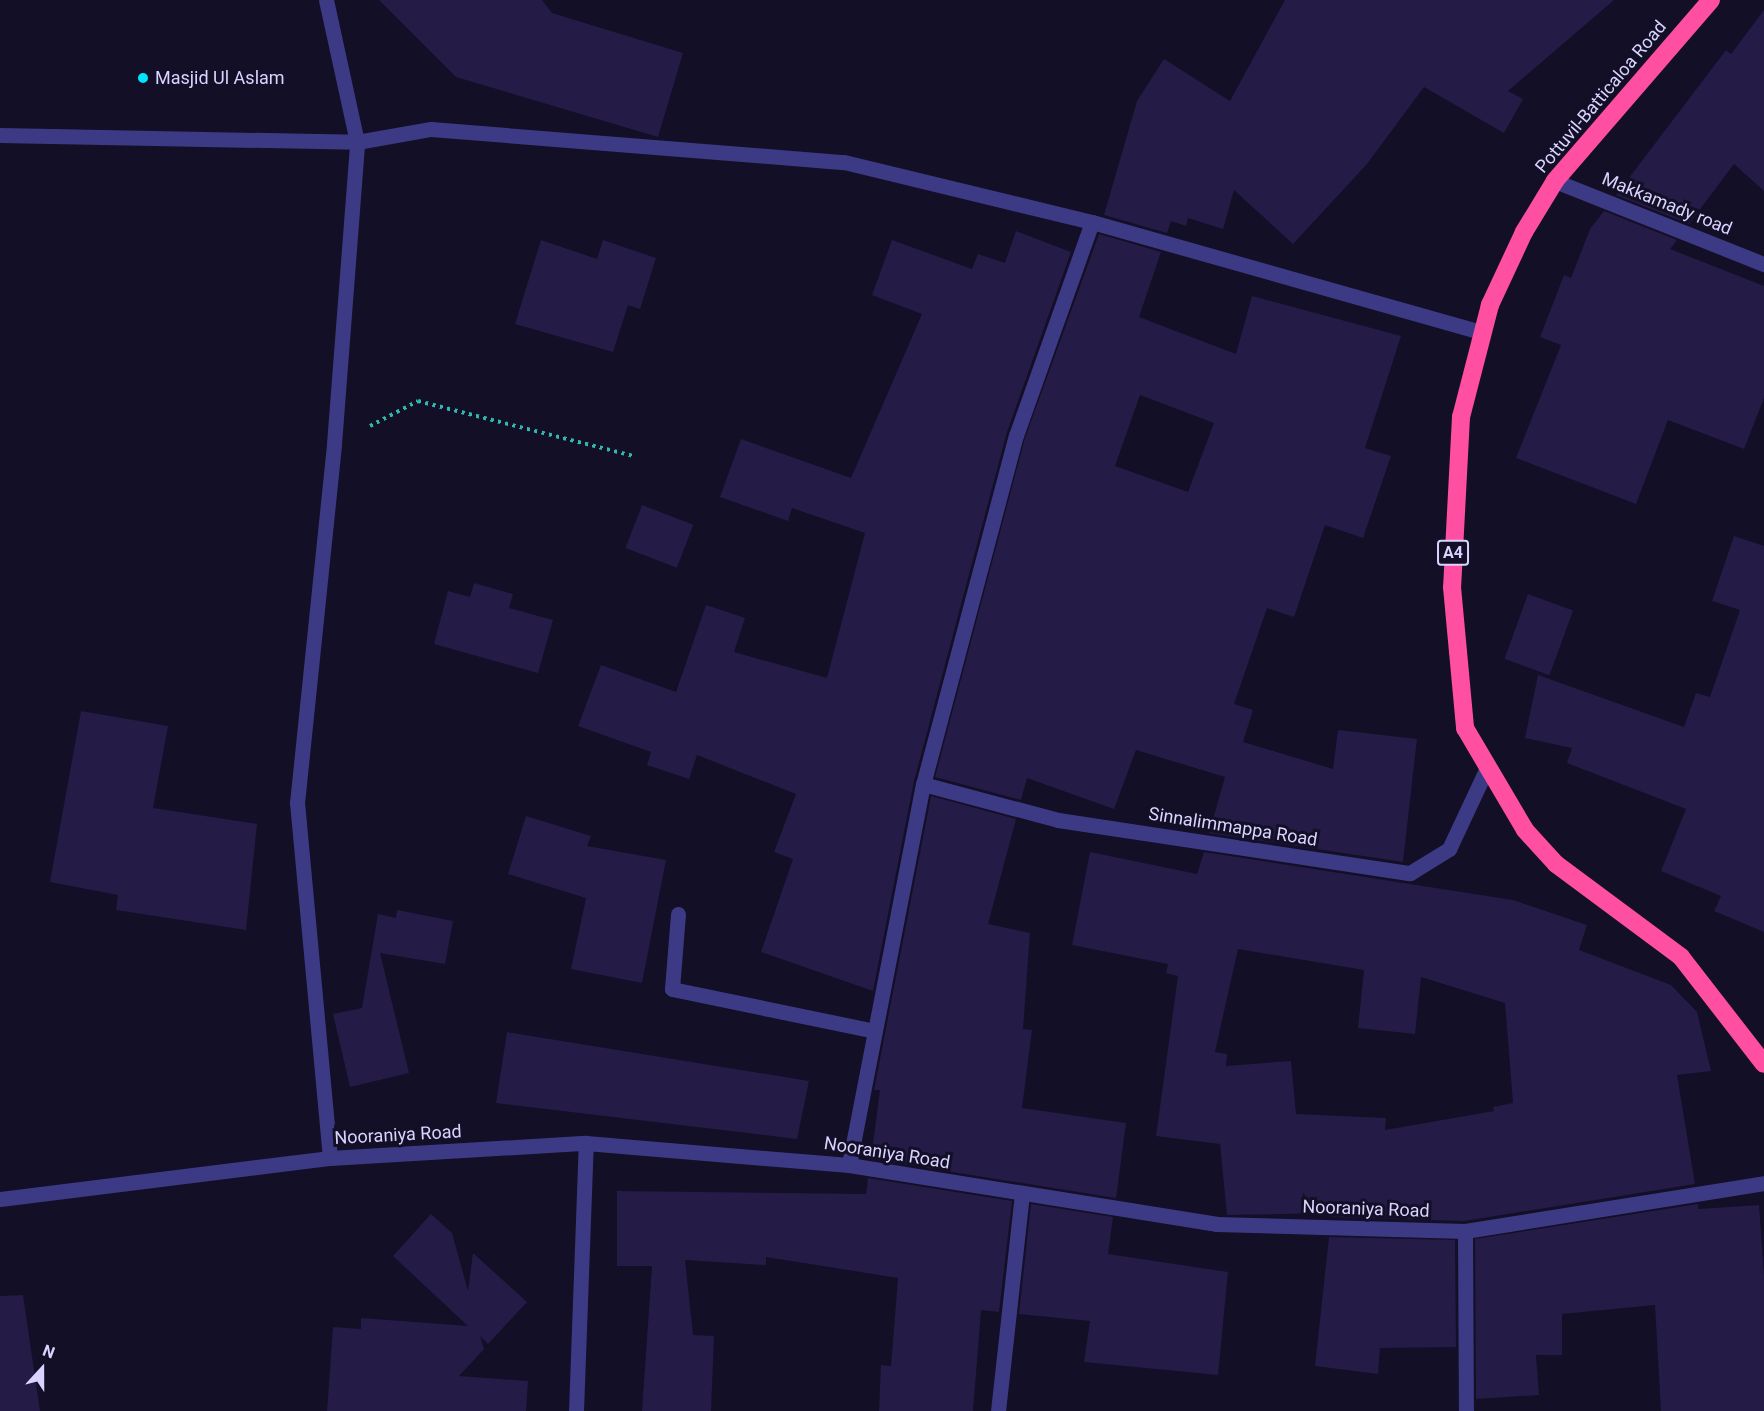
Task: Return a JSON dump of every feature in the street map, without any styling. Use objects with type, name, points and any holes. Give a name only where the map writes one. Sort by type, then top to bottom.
[{"type":"highway","name":"Pottuvil-Batticaloa Road","points":[[1711,0],[1555,181],[1524,232],[1482,332],[1461,417],[1452,587],[1465,728],[1486,770],[1525,830],[1556,864],[1681,957],[1763,1059]]},
{"type":"street","points":[[326,0],[357,142],[334,444],[297,803],[330,1158]]},
{"type":"street","points":[[0,135],[357,142],[430,129],[844,162],[1092,222],[1482,332]]},
{"type":"street","name":"Makkamady road","points":[[1555,181],[1764,264]]},
{"type":"street","points":[[849,1165],[923,784],[1016,435],[1092,222]]},
{"type":"street","name":"Sinnalimmappa Road","points":[[923,784],[1058,820],[1410,873],[1449,849],[1486,770]]},
{"type":"street","points":[[678,914],[672,989],[874,1031]]},
{"type":"street","points":[[576,1411],[586,1143]]},
{"type":"street","name":"Nooraniya Road","points":[[0,1199],[330,1158],[586,1143],[849,1165],[1022,1195],[1217,1224],[1465,1231],[1764,1183]]},
{"type":"street","points":[[998,1411],[1022,1195]]},
{"type":"street","points":[[1465,1231],[1466,1411]]},
{"type":"path","points":[[334,444],[418,401],[633,456]]},
{"type":"building","points":[[379,0],[542,0],[552,13],[683,53],[658,137],[456,77]]},
{"type":"building","points":[[1285,0],[1614,0],[1508,91],[1523,99],[1504,133],[1424,87],[1367,164],[1293,244],[1234,190],[1223,229],[1188,218],[1186,226],[1171,221],[1167,233],[1104,215],[1137,101],[1164,59],[1230,101]]},
{"type":"building","points":[[1764,10],[1764,191],[1734,164],[1689,224],[1616,195],[1726,50],[1731,54]]},
{"type":"building","points":[[1604,211],[1677,240],[1670,249],[1764,286],[1764,398],[1744,449],[1668,420],[1636,504],[1516,458],[1561,345],[1540,337],[1564,275],[1571,278],[1590,229]]},
{"type":"building","points":[[1016,231],[1071,252],[1007,432],[914,781],[873,991],[761,952],[793,859],[774,852],[796,794],[697,755],[689,779],[647,765],[651,752],[578,726],[601,665],[676,692],[706,605],[745,618],[734,652],[827,678],[865,533],[792,508],[788,521],[720,497],[741,439],[851,478],[922,314],[872,295],[892,240],[972,269],[978,254],[1005,263]]},
{"type":"building","points":[[1099,234],[1161,252],[1139,317],[1236,354],[1252,296],[1401,336],[1365,448],[1391,456],[1363,538],[1325,525],[1294,617],[1267,608],[1234,704],[1253,710],[1243,742],[1333,769],[1338,730],[1417,739],[1403,862],[1209,833],[1225,777],[1136,750],[1114,809],[1027,778],[1021,800],[935,777],[1025,438]],"holes":[[[1140,395],[1214,423],[1188,492],[1115,466]]]},
{"type":"building","points":[[541,240],[597,259],[603,240],[656,258],[640,309],[628,305],[613,352],[515,324]]},
{"type":"building","points":[[642,505],[693,525],[677,568],[626,548]]},
{"type":"building","points":[[1734,536],[1764,546],[1764,932],[1714,911],[1721,896],[1661,871],[1686,809],[1567,763],[1572,748],[1525,738],[1538,675],[1684,727],[1696,693],[1710,697],[1740,610],[1712,601]]},
{"type":"building","points":[[474,583],[513,594],[509,608],[553,620],[538,673],[434,644],[448,591],[470,597]]},
{"type":"building","points":[[1528,594],[1573,610],[1550,675],[1504,659]]},
{"type":"building","points":[[81,711],[168,726],[153,808],[257,824],[246,930],[116,910],[118,895],[50,882]]},
{"type":"building","points":[[931,796],[1016,819],[988,924],[1030,933],[1023,1029],[1032,1030],[1022,1108],[1126,1123],[1116,1198],[871,1159],[880,1090],[874,1090]]},
{"type":"building","points":[[526,816],[591,836],[587,846],[666,860],[642,983],[571,969],[586,898],[508,874]]},
{"type":"building","points":[[1090,852],[1197,874],[1204,852],[1513,900],[1587,925],[1579,950],[1671,985],[1697,1012],[1711,1071],[1677,1075],[1695,1184],[1464,1221],[1331,1217],[1332,1213],[1227,1215],[1220,1144],[1156,1136],[1178,976],[1166,973],[1168,964],[1072,945]],"holes":[[[1238,949],[1364,970],[1358,1028],[1415,1034],[1421,977],[1505,1003],[1513,1103],[1493,1107],[1494,1111],[1385,1130],[1386,1118],[1296,1114],[1291,1061],[1226,1066],[1227,1054],[1215,1052]]]},
{"type":"building","points":[[397,910],[453,921],[445,964],[380,953],[409,1073],[350,1087],[333,1014],[362,1008],[378,914],[396,918]]},
{"type":"building","points":[[507,1032],[809,1081],[797,1139],[496,1103]]},
{"type":"building","points":[[868,1178],[1012,1201],[999,1312],[981,1310],[973,1411],[879,1411],[881,1365],[891,1366],[898,1278],[766,1257],[766,1265],[685,1260],[693,1335],[714,1336],[711,1411],[642,1411],[652,1266],[617,1266],[617,1191],[866,1194]]},
{"type":"building","points":[[1031,1204],[1113,1217],[1108,1254],[1228,1272],[1218,1375],[1084,1362],[1090,1321],[1019,1314]]},
{"type":"building","points":[[1698,1204],[1698,1209],[1759,1205],[1764,1276],[1764,1411],[1661,1411],[1655,1305],[1562,1314],[1562,1355],[1536,1355],[1539,1395],[1476,1399],[1475,1239]]},
{"type":"building","points":[[431,1214],[452,1233],[468,1291],[473,1253],[527,1302],[488,1344],[480,1336],[484,1349],[459,1376],[528,1381],[526,1411],[327,1411],[333,1327],[361,1329],[361,1318],[468,1326],[393,1256]]},
{"type":"building","points":[[1329,1237],[1455,1240],[1456,1347],[1380,1348],[1378,1374],[1315,1366]]},
{"type":"building","points":[[23,1295],[40,1411],[0,1411],[0,1296]]},
{"type":"place","name":"Masjid Ul Aslam","points":[[143,78]]}]
